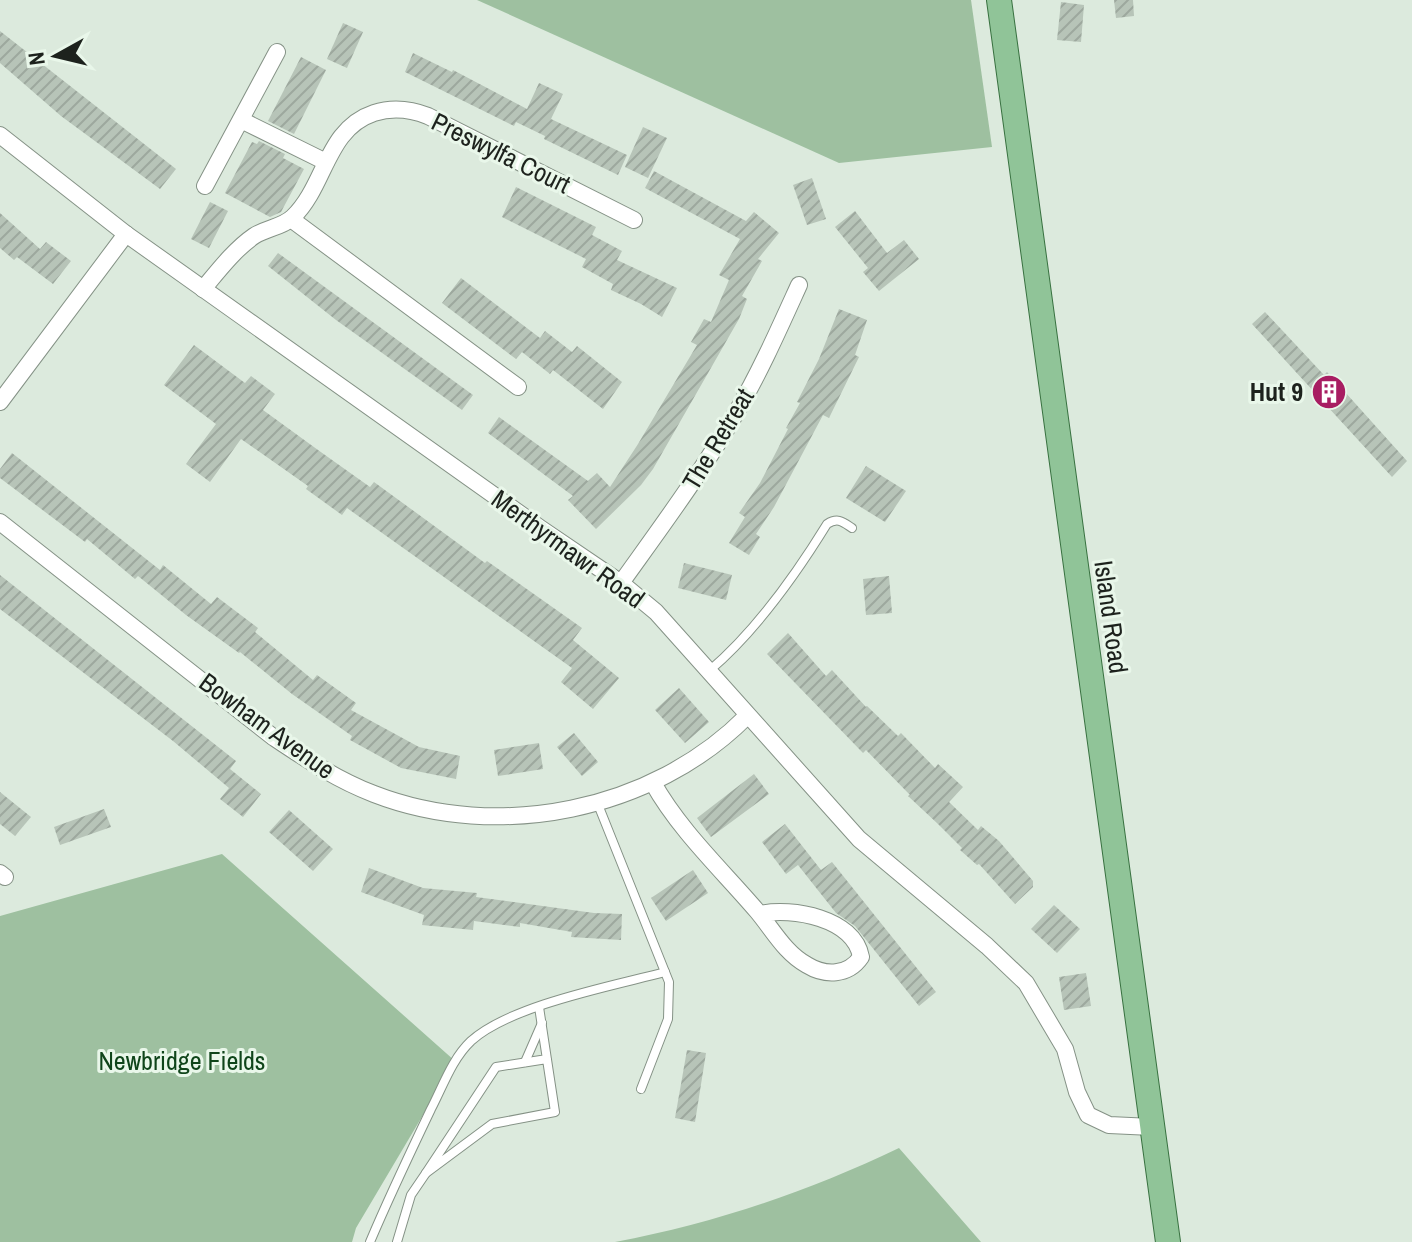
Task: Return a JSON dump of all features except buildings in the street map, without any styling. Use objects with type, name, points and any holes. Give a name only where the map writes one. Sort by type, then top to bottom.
[{"type":"main road","name":"Island Road","points":[[999,0],[1168,1242]]},
{"type":"street","points":[[205,186],[277,52]]},
{"type":"street","name":"Preswylfa Court","points":[[291,219],[305,202],[338,139],[358,121],[381,111],[405,110],[463,132],[634,220]]},
{"type":"street","points":[[241,120],[326,162]]},
{"type":"street","name":"Merthyrmawr Road","points":[[0,135],[126,234],[621,583],[656,612],[859,839],[987,946],[1026,983],[1065,1049],[1077,1092],[1088,1115],[1109,1125],[1152,1127]]},
{"type":"street","points":[[203,289],[225,262],[255,236],[291,219],[518,387]]},
{"type":"street","points":[[0,402],[126,234]]},
{"type":"street","name":"The Retreat","points":[[621,583],[680,501],[736,414],[799,285]]},
{"type":"street","name":"Bowham Avenue","points":[[0,522],[273,737],[347,783],[405,804],[466,815],[527,815],[597,802],[653,783],[691,763],[724,739],[747,716]]},
{"type":"street","points":[[653,783],[690,835],[794,957],[821,972],[833,973],[856,964],[861,957],[855,940],[847,931],[821,918],[773,911],[760,914]]},
{"type":"lane","points":[[709,671],[777,596],[827,524],[840,520],[852,528]]},
{"type":"lane","points":[[597,802],[669,982],[668,1019],[641,1089]]},
{"type":"lane","points":[[371,1241],[397,1178],[455,1061],[471,1041],[505,1019],[665,972]]},
{"type":"lane","points":[[426,1173],[492,1124],[555,1112],[539,1007]]},
{"type":"lane","points":[[525,1062],[542,1023]]},
{"type":"lane","points":[[397,1242],[411,1195],[496,1067],[547,1059]]},
{"type":"green space","points":[[477,0],[971,0],[992,147],[839,163]]},
{"type":"green space","name":"Newbridge Fields","points":[[222,854],[455,1061],[356,1228],[352,1242],[0,1242],[0,916]]},
{"type":"green space","points":[[899,1148],[981,1242],[615,1242],[725,1216],[830,1179]]},
{"type":"place","name":"Hut 9","points":[[1329,392]]}]
